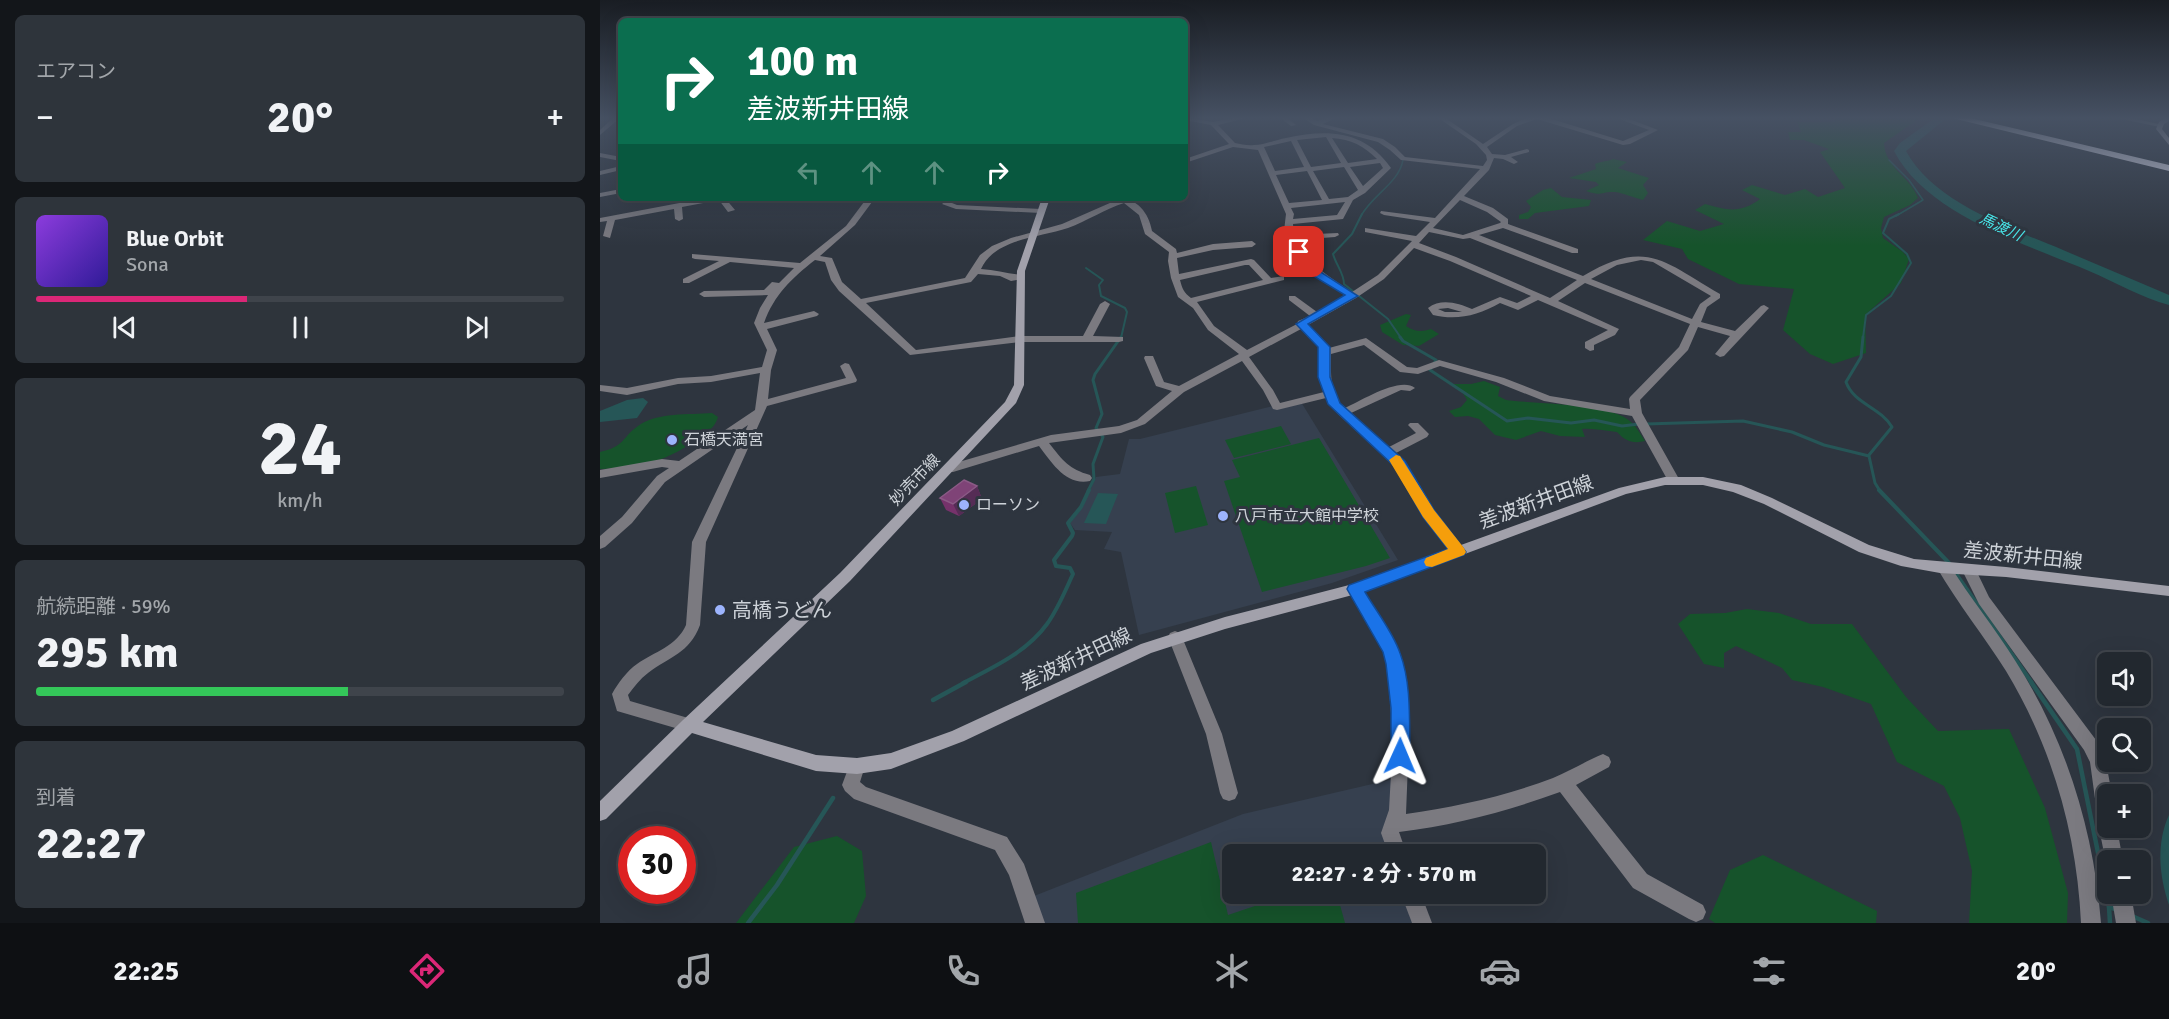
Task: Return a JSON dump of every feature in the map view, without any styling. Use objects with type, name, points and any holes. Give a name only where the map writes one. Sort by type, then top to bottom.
[{"type":"highway","points":[[2135,160],[2169,168]]},
{"type":"main road","name":"妙売市線","points":[[600,813],[845,577],[949,470],[1016,394],[1019,385],[1020,277],[1045,201]]},
{"type":"main road","name":"差波新井田線","points":[[689,725],[816,763],[857,766],[891,761],[931,747],[1124,658],[1176,637],[1355,589],[1623,490],[1660,480],[1714,481],[1735,486],[1756,494],[1875,553],[1909,563],[2169,591]]},
{"type":"street","points":[[1267,160],[1290,214],[1288,231],[1295,247],[1319,275],[1353,296]]},
{"type":"street","points":[[1304,160],[1326,201]]},
{"type":"street","points":[[1342,160],[1362,191]]},
{"type":"street","points":[[1272,172],[1392,160]]},
{"type":"street","points":[[1414,160],[1486,168]]},
{"type":"street","points":[[949,470],[1042,442],[1134,426],[1180,390],[1353,296],[1381,277],[1486,168],[1489,160]]},
{"type":"street","points":[[1290,222],[1340,216],[1350,199],[1387,168],[1382,161]]},
{"type":"street","points":[[600,173],[618,169]]},
{"type":"street","points":[[600,195],[618,191]]},
{"type":"street","points":[[1459,197],[1501,218],[1505,221],[1503,225]]},
{"type":"street","points":[[1287,206],[1350,199]]},
{"type":"street","points":[[664,201],[668,207]]},
{"type":"street","points":[[600,220],[704,201]]},
{"type":"street","points":[[722,201],[731,210]]},
{"type":"street","points":[[704,294],[766,293],[814,257],[856,220],[869,201]]},
{"type":"street","points":[[950,201],[946,204],[956,207],[1041,211]]},
{"type":"street","points":[[859,302],[968,280],[973,277],[981,260],[995,249],[1020,236],[1064,226],[1120,201]]},
{"type":"street","points":[[1127,201],[1146,216],[1148,232],[1173,251],[1175,278],[1181,295],[1196,306],[1210,328],[1244,355],[1268,390],[1276,407],[1331,393]]},
{"type":"street","points":[[678,206],[679,219]]},
{"type":"street","points":[[1384,213],[1435,220]]},
{"type":"street","points":[[607,236],[612,218]]},
{"type":"street","points":[[1426,229],[1463,237],[1503,225],[1575,251]]},
{"type":"street","points":[[1368,230],[1415,241],[1614,329],[1612,333],[1589,344],[1590,348]]},
{"type":"street","points":[[1291,238],[1335,235]]},
{"type":"street","points":[[1471,235],[1695,323],[1737,335]]},
{"type":"street","points":[[1172,257],[1213,248],[1252,244]]},
{"type":"street","points":[[695,256],[799,266]]},
{"type":"street","points":[[814,257],[829,260],[832,277],[846,293],[859,302],[914,353],[1020,339],[1119,339]]},
{"type":"street","points":[[1552,301],[1610,264],[1647,257],[1717,296],[1703,306],[1684,348],[1634,399],[1636,413],[1673,479]]},
{"type":"street","points":[[686,282],[727,260]]},
{"type":"street","points":[[1175,278],[1251,262],[1269,281]]},
{"type":"street","points":[[689,725],[623,706],[620,694],[629,680],[642,668],[678,648],[690,637],[693,626],[699,542],[763,406],[766,369],[772,350],[759,323],[766,305],[799,266]]},
{"type":"street","points":[[975,272],[1002,273],[1011,278],[1020,277]]},
{"type":"street","points":[[1189,301],[1281,278]]},
{"type":"street","points":[[1472,313],[1500,300],[1518,307],[1538,296]]},
{"type":"street","points":[[1292,298],[1315,315]]},
{"type":"street","points":[[1086,339],[1105,304]]},
{"type":"street","points":[[1720,354],[1764,308]]},
{"type":"street","points":[[761,328],[814,314]]},
{"type":"street","points":[[1301,324],[1324,347],[1326,352],[1324,377],[1334,404],[1400,464],[1428,514],[1458,552]]},
{"type":"street","points":[[1326,352],[1366,341],[1404,370],[1418,371],[1439,363],[1500,380],[1548,399],[1636,413]]},
{"type":"street","points":[[1149,358],[1160,384],[1180,390]]},
{"type":"street","points":[[600,544],[627,520],[661,479],[680,465],[738,428],[763,406],[852,380],[845,366]]},
{"type":"street","points":[[600,388],[618,392],[633,391],[675,381],[710,379],[749,370],[766,369]]},
{"type":"street","points":[[1343,413],[1400,387],[1410,388]]},
{"type":"street","points":[[1389,452],[1423,434],[1414,425]]},
{"type":"street","points":[[1042,442],[1063,468],[1076,478],[1086,478]]},
{"type":"street","points":[[600,474],[662,463],[680,465]]},
{"type":"street","points":[[1944,568],[2012,667],[2040,719],[2077,825],[2091,923]]},
{"type":"street","points":[[1969,570],[1984,600],[2090,745],[2098,762],[2101,784]]},
{"type":"street","points":[[1355,589],[1391,651],[1395,664],[1401,738],[1398,810],[1390,832],[1394,844]]},
{"type":"street","points":[[1176,637],[1214,734],[1229,793]]},
{"type":"street","points":[[1393,824],[1457,813],[1564,783],[1603,762]]},
{"type":"street","points":[[857,766],[851,785],[860,793],[1001,843],[1017,871],[1035,923]]},
{"type":"street","points":[[1564,783],[1640,881],[1696,912]]},
{"type":"street","points":[[1415,904],[1422,923]]},
{"type":"street","points":[[2123,904],[2126,923]]},
{"type":"shaded area","points":[[643,398],[648,402],[637,418],[600,422],[600,411],[627,400]]},
{"type":"shaded area","name":"八戸市立大館中学校","points":[[1301,402],[1398,560],[1332,583],[1139,635],[1121,552],[1104,549],[1112,532],[1075,530],[1070,523],[1082,508],[1096,477],[1120,474],[1129,439],[1140,439],[1273,406]]},
{"type":"shaded area","points":[[1098,493],[1118,494],[1106,524],[1084,523]]},
{"type":"shaded area","points":[[1394,779],[1393,844],[1222,844],[1222,904],[1409,904],[1416,923],[1044,923],[1034,896],[1243,814]]},
{"type":"shaded area","points":[[2169,815],[2169,905],[2160,860],[2162,837]]},
{"type":"green space","points":[[1609,160],[1627,162],[1618,168],[1649,178],[1643,185],[1648,193],[1643,200],[1615,192],[1591,193],[1586,191],[1599,185],[1596,182],[1569,178],[1596,169],[1595,164]]},
{"type":"green space","points":[[1826,160],[1890,160],[1918,198],[1910,205],[1884,217],[1881,228],[1883,238],[1909,259],[1901,283],[1865,315],[1866,353],[1833,364],[1810,354],[1783,330],[1794,289],[1739,284],[1688,259],[1682,249],[1643,240],[1667,221],[1700,231],[1724,224],[1695,210],[1705,204],[1727,209],[1740,209],[1753,204],[1760,199],[1742,190],[1752,185],[1785,195],[1805,189],[1818,197],[1845,188]]},
{"type":"green space","points":[[1551,188],[1562,197],[1591,200],[1589,206],[1535,213],[1528,219],[1519,219],[1519,215],[1528,212],[1531,207],[1526,201],[1543,190]]},
{"type":"green space","points":[[1406,314],[1411,315],[1406,326],[1419,331],[1431,329],[1439,334],[1419,346],[1403,345],[1382,332],[1380,325]]},
{"type":"green space","points":[[1484,381],[1500,387],[1498,396],[1506,400],[1572,405],[1608,411],[1622,416],[1633,424],[1645,441],[1633,442],[1626,440],[1617,432],[1591,429],[1582,429],[1585,437],[1560,436],[1541,431],[1516,440],[1495,435],[1479,419],[1468,416],[1455,417],[1449,411],[1461,407],[1467,400],[1461,390],[1453,384]]},
{"type":"green space","points":[[712,413],[718,417],[715,424],[677,452],[641,465],[600,469],[600,452],[615,447],[638,426],[654,418]]},
{"type":"green space","points":[[1281,426],[1291,444],[1234,458],[1225,440]]},
{"type":"green space","points":[[1319,438],[1390,558],[1262,592],[1224,481],[1240,477],[1232,460]]},
{"type":"green space","points":[[1196,486],[1208,525],[1175,533],[1165,493]]},
{"type":"green space","points":[[1747,609],[1779,613],[1811,624],[1852,624],[1906,697],[1938,731],[2009,729],[2045,808],[2068,893],[2067,923],[1969,923],[1972,871],[1960,818],[1944,786],[1897,762],[1871,704],[1823,687],[1792,680],[1782,668],[1736,646],[1724,653],[1724,668],[1704,664],[1678,624],[1690,614],[1725,613]]},
{"type":"green space","points":[[837,836],[862,851],[866,896],[854,923],[736,923],[794,847]]},
{"type":"green space","points":[[1211,842],[1222,889],[1222,904],[1225,904],[1228,915],[1261,904],[1340,904],[1345,923],[1078,923],[1076,893]]},
{"type":"green space","points":[[1763,855],[1877,911],[1876,923],[1715,923],[1709,919],[1730,870]]},
{"type":"building","points":[[964,480],[977,486],[953,504],[940,498]]},
{"type":"waterway","points":[[1361,216],[1396,176],[1403,160]]},
{"type":"waterway","points":[[1889,160],[1909,180],[1923,200],[1896,216]]},
{"type":"waterway","name":"馬渡川","points":[[1905,160],[1925,183],[1938,193],[1988,223],[2169,300]]},
{"type":"waterway","points":[[1863,338],[1866,315],[1891,296],[1911,263],[1907,254],[1883,233],[1889,219],[1899,214]]},
{"type":"waterway","points":[[1361,216],[1352,234],[1333,254],[1343,276],[1344,284],[1388,319],[1401,338]]},
{"type":"waterway","points":[[1086,268],[1103,280],[1099,285],[1101,296],[1125,308],[1127,312],[1121,338]]},
{"type":"waterway","points":[[1088,491],[1094,479],[1093,464],[1103,437],[1096,428],[1102,414],[1093,380],[1121,337]]},
{"type":"waterway","points":[[1400,337],[1436,360],[1430,370],[1507,421],[1528,418],[1571,423],[1594,420],[1622,426],[1639,424]]},
{"type":"waterway","points":[[1863,337],[1861,357],[1846,382],[1855,396],[1887,420],[1892,427],[1869,455]]},
{"type":"waterway","points":[[1646,424],[1743,421],[1792,432],[1824,445],[1869,456],[1875,483],[1880,491]]},
{"type":"waterway","points":[[963,683],[997,665],[1030,643],[1051,618],[1073,574],[1070,568],[1056,566],[1054,560],[1072,536],[1073,533],[1068,523],[1081,507],[1089,490]]},
{"type":"waterway","points":[[1879,490],[1949,563]]},
{"type":"waterway","points":[[1954,571],[2032,683]]},
{"type":"waterway","points":[[933,700],[966,682]]},
{"type":"waterway","points":[[2031,682],[2077,749],[2109,907]]},
{"type":"waterway","points":[[748,923],[777,885],[833,798]]},
{"type":"waterway","points":[[2109,907],[2117,910]]},
{"type":"waterway","points":[[2109,907],[2110,923]]},
{"type":"waterway","points":[[2132,916],[2148,923]]},
{"type":"slow traffic","points":[[1396,460],[1428,514],[1458,552],[1432,562]]},
{"type":"place","name":"石橋天満宮","points":[[672,440]]},
{"type":"place","name":"ローソン","points":[[964,505]]},
{"type":"place","name":"八戸市立大館中学校","points":[[1223,516]]},
{"type":"place","name":"高橋うどん","points":[[720,610]]},
{"type":"route","points":[[1299,252],[1319,275],[1353,296],[1301,324],[1324,347],[1326,355],[1324,377],[1334,404],[1400,464],[1428,514],[1458,552],[1355,589],[1391,651],[1395,664],[1400,708],[1400,756]]}]
